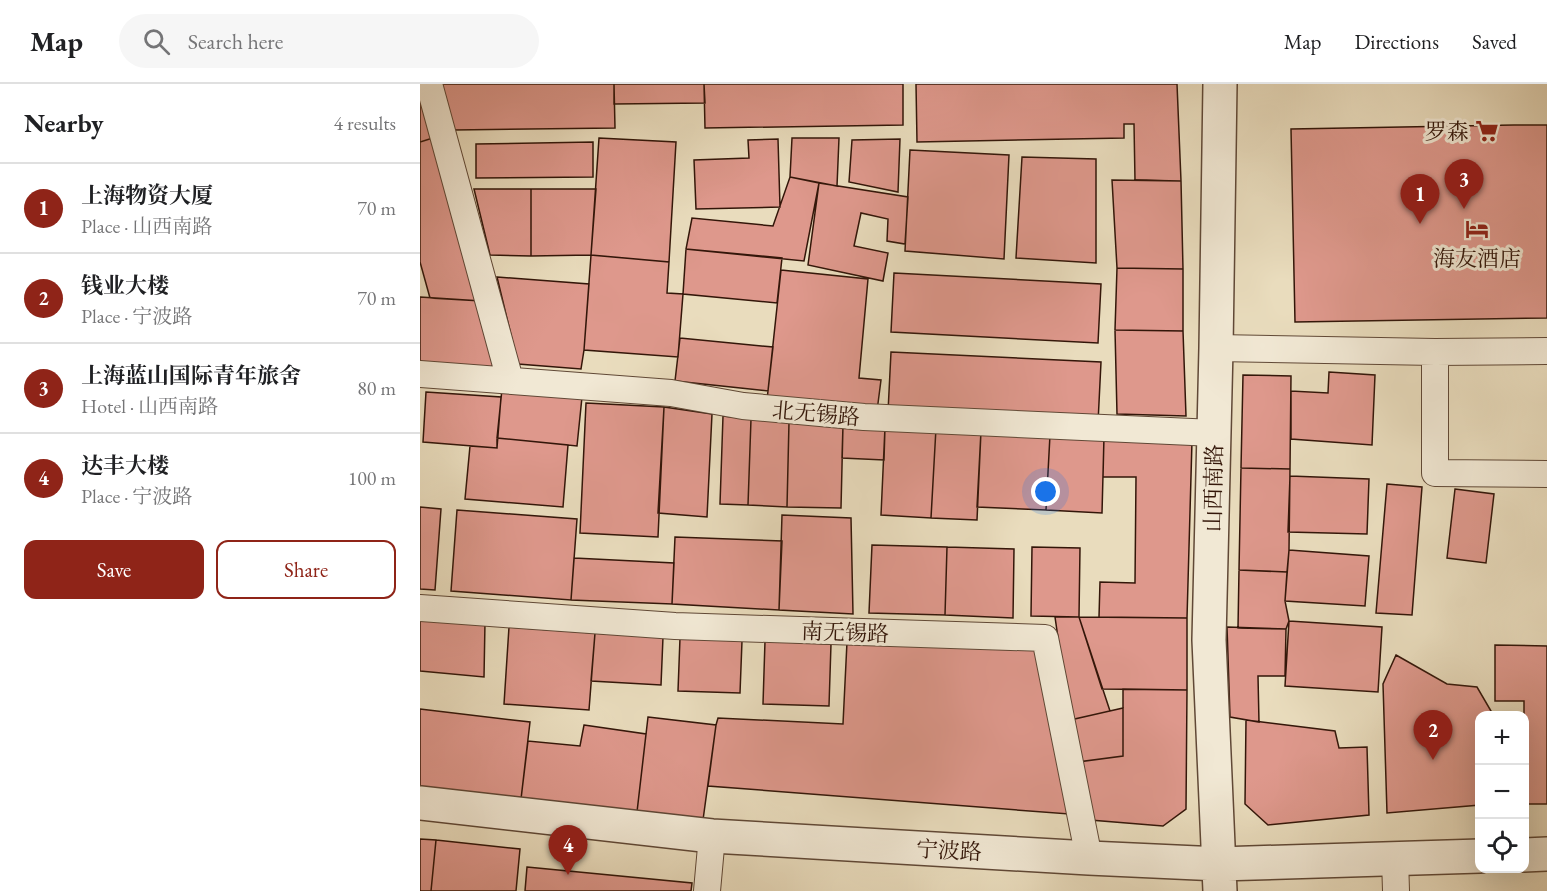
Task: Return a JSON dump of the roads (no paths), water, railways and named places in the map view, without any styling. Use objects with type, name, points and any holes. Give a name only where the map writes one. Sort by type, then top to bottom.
[{"type":"street","name":"山西南路","points":[[1219,878],[1209,640],[1220,84]]},
{"type":"street","name":"宁波路","points":[[420,803],[712,836],[1089,858],[1219,878],[1395,858],[1475,856]]},
{"type":"street","points":[[1529,855],[1547,854]]},
{"type":"lane","points":[[429,84],[510,380]]},
{"type":"lane","points":[[1216,348],[1435,352],[1547,351]]},
{"type":"lane","points":[[1435,352],[1435,473],[1547,474]]},
{"type":"lane","name":"北无锡路","points":[[420,375],[672,393],[743,406],[864,417],[1214,433]]},
{"type":"lane","name":"南无锡路","points":[[420,608],[675,626],[1045,638],[1089,858]]},
{"type":"lane","points":[[707,891],[712,836]]},
{"type":"lane","points":[[1395,858],[1396,891]]},
{"type":"place","name":"罗森","points":[[1487,131]]},
{"type":"place","name":"上海蓝山国际青年旅舍","points":[[1464,209]]},
{"type":"place","name":"上海物资大厦","points":[[1420,224]]},
{"type":"place","name":"海友酒店","points":[[1477,229]]},
{"type":"place","name":"钱业大楼","points":[[1433,760]]},
{"type":"place","name":"达丰大楼","points":[[568,875]]}]
